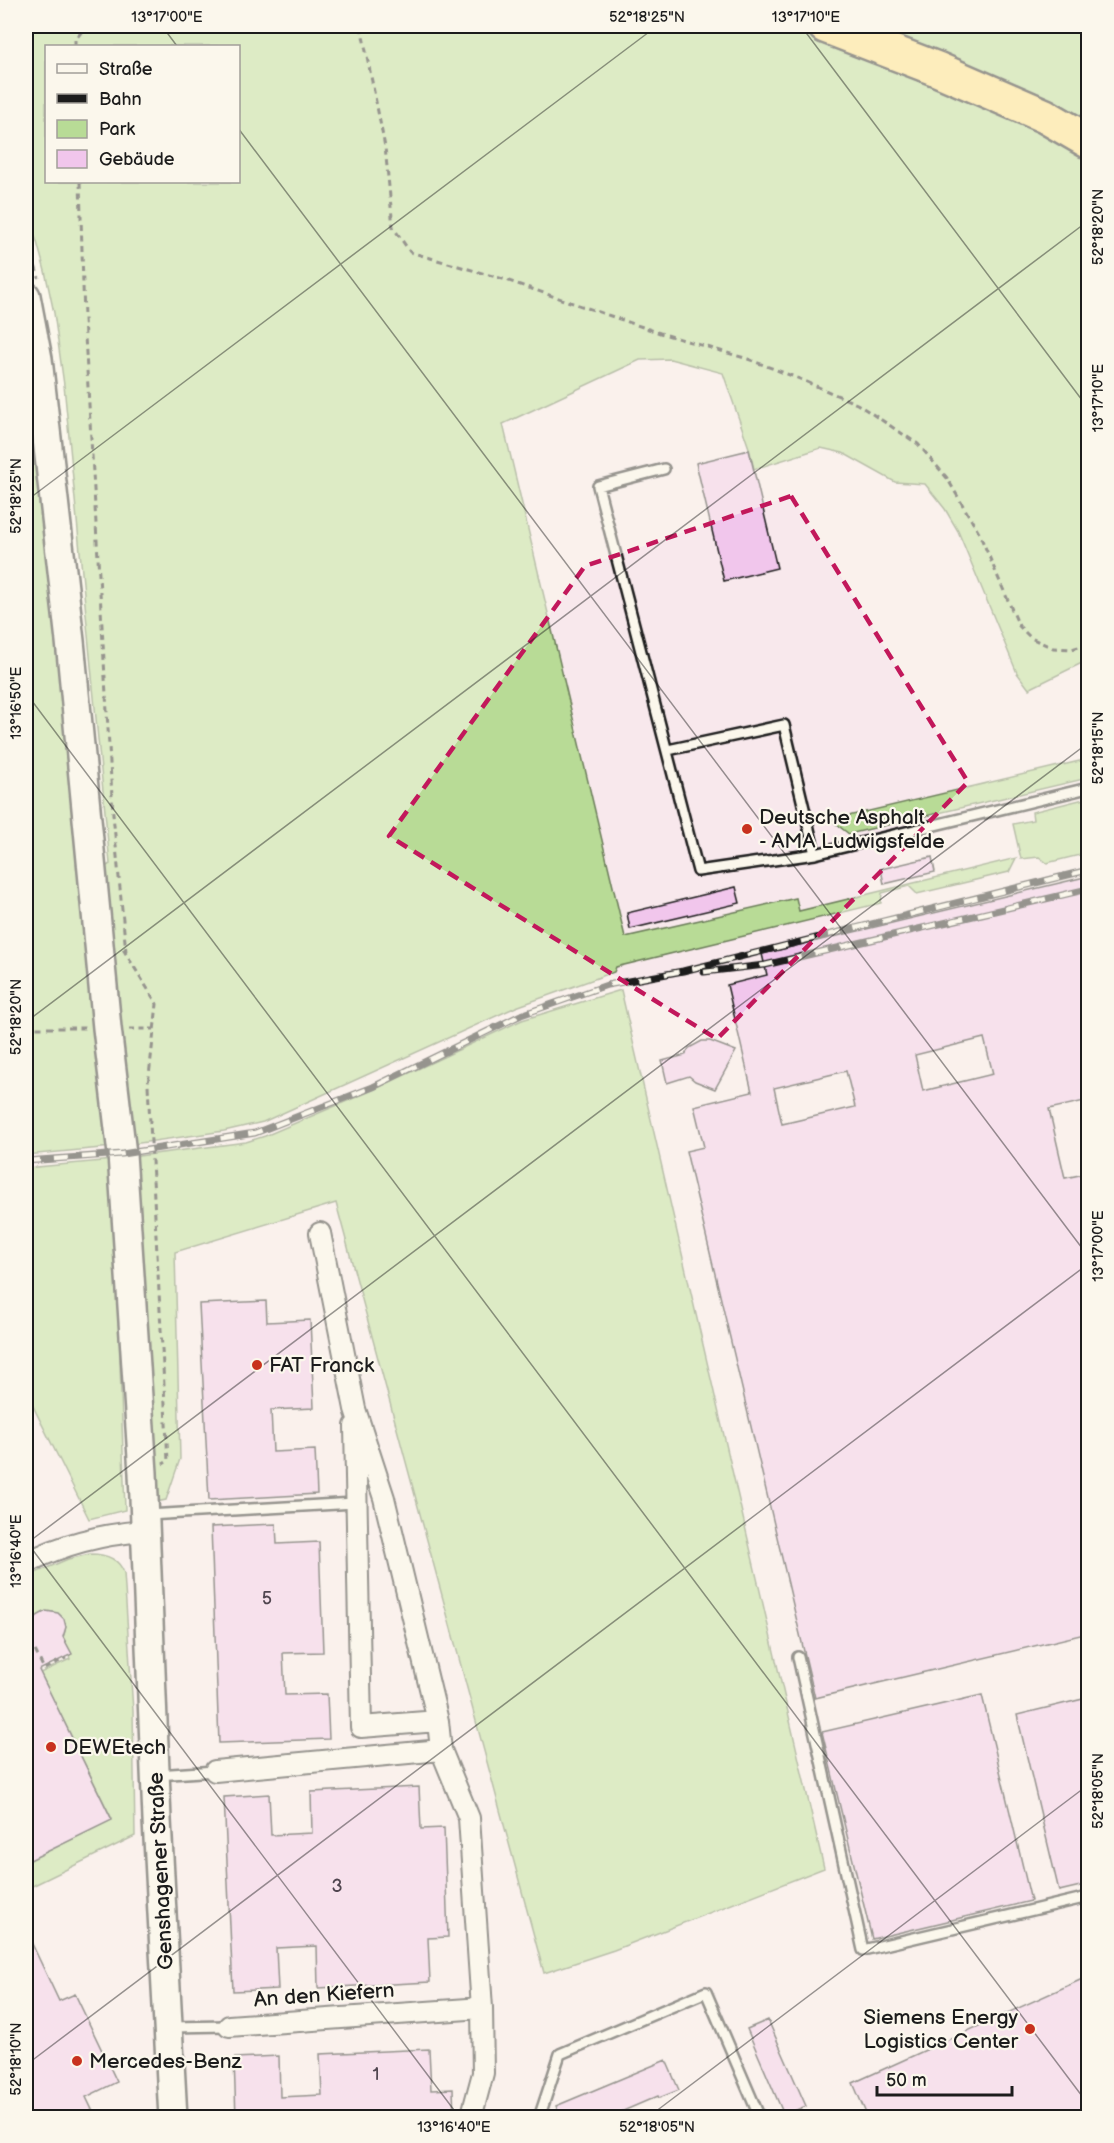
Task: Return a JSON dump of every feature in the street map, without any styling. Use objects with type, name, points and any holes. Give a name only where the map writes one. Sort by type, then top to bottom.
[{"type":"highway","points":[[825,26],[937,69],[1035,111],[1089,141]]},
{"type":"main road","name":"Genshagener Straße","points":[[26,296],[38,359],[70,641],[107,1028],[122,1154],[143,1473],[173,2118]]},
{"type":"street","points":[[320,1233],[355,1409],[384,1498],[438,1721],[441,1750],[469,1818],[482,2008],[483,2073],[471,2118]]},
{"type":"street","points":[[355,1409],[361,1727],[438,1721]]},
{"type":"street","points":[[355,1503],[384,1498]]},
{"type":"street","points":[[26,1563],[51,1550],[129,1532],[145,1523]]},
{"type":"street","points":[[215,1771],[441,1750]]},
{"type":"street","name":"An den Kiefern","points":[[229,2026],[482,2008]]},
{"type":"lane","points":[[664,469],[598,486],[698,871],[815,854],[1089,788]]},
{"type":"lane","points":[[668,750],[784,725],[815,854]]},
{"type":"lane","points":[[145,1523],[195,1511],[355,1503]]},
{"type":"lane","points":[[798,1658],[863,1950],[1089,1897]]},
{"type":"lane","points":[[156,1775],[215,1771]]},
{"type":"lane","points":[[539,2118],[560,2054],[706,1992],[760,2118]]},
{"type":"lane","name":"An den Kiefern","points":[[168,2028],[229,2026]]},
{"type":"path","points":[[75,45],[75,40],[86,26]]},
{"type":"path","points":[[361,26],[385,147],[393,227],[410,252],[503,279],[660,333],[748,359],[857,404],[918,444],[947,478],[979,533],[1019,626],[1031,638],[1053,648],[1072,650],[1089,644]]},
{"type":"path","points":[[80,183],[84,319],[113,814],[127,957],[157,1004],[148,1085],[168,1461],[154,1471],[143,1473]]},
{"type":"path","points":[[26,1632],[44,1669],[66,1658]]},
{"type":"highlighted area","points":[[791,496],[968,782],[717,1039],[389,836],[585,566]]},
{"type":"shaded area","points":[[717,295],[1088,584],[1088,2117],[181,2117],[140,1156],[26,1168],[26,1155],[139,1143],[104,324]]},
{"type":"shaded area","points":[[26,1392],[89,1519],[138,1507],[166,2117],[26,2117]]},
{"type":"green space","points":[[26,26],[787,26],[1008,115],[1074,148],[1088,159],[1088,660],[1029,689],[1017,673],[958,531],[945,509],[925,484],[895,482],[843,453],[821,448],[754,469],[723,373],[670,359],[640,360],[503,424],[625,937],[796,898],[799,911],[1016,858],[1009,872],[917,894],[909,886],[882,893],[881,903],[616,967],[614,972],[516,1007],[263,1122],[224,1131],[133,1144],[102,869],[110,864],[64,385],[54,313],[37,242],[26,212]]},
{"type":"green space","points":[[857,26],[1088,26],[1088,126]]},
{"type":"green space","points":[[26,369],[112,1147],[26,1155]]},
{"type":"green space","points":[[1088,759],[1088,778],[849,834],[831,820]]},
{"type":"green space","points":[[1088,798],[1088,853],[1047,863],[1039,857],[1021,859],[1013,824],[1033,820],[1032,812]]},
{"type":"green space","points":[[621,990],[824,1868],[614,1950],[544,1973],[336,1203],[175,1252],[180,1459],[166,1500],[151,1503],[131,1157],[246,1142],[265,1136],[373,1090],[522,1020]]},
{"type":"green space","points":[[113,1160],[125,1510],[89,1519],[26,1392],[26,1168]]},
{"type":"green space","points":[[90,1554],[115,1560],[124,1573],[133,1711],[135,1836],[26,1889],[26,1862],[112,1819],[40,1673],[70,1659],[71,1654],[63,1637],[65,1622],[57,1613],[44,1612],[33,1622],[45,1665],[26,1625],[26,1577],[68,1559]]},
{"type":"building","points":[[749,450],[777,568],[724,581],[696,463]]},
{"type":"building","points":[[932,857],[935,872],[884,884],[881,869]]},
{"type":"building","points":[[1089,876],[1089,1100],[1049,1109],[1065,1178],[1089,1173],[1089,1633],[815,1698],[686,1151],[704,1147],[694,1106],[752,1092],[727,985],[767,975],[762,954]],"holes":[[[984,1038],[993,1074],[923,1091],[915,1055]],[[846,1071],[855,1107],[782,1124],[774,1088]]]},
{"type":"building","points":[[736,887],[740,903],[630,929],[627,913]]},
{"type":"building","points":[[702,1041],[710,1041],[736,1051],[715,1089],[689,1076],[667,1083],[662,1061],[685,1055],[689,1048]]},
{"type":"building","name":"FAT Franck","points":[[266,1301],[267,1322],[310,1320],[314,1408],[271,1410],[273,1452],[315,1450],[317,1494],[209,1500],[199,1304]]},
{"type":"building","points":[[276,1524],[277,1544],[319,1542],[323,1652],[283,1653],[285,1695],[327,1694],[329,1739],[219,1743],[211,1527]]},
{"type":"building","name":"DEWEtech","points":[[46,1611],[58,1613],[64,1619],[66,1627],[63,1637],[72,1654],[39,1670],[112,1820],[26,1862],[26,1633],[37,1616]]},
{"type":"building","points":[[982,1695],[1031,1901],[872,1939],[822,1732]]},
{"type":"building","points":[[1083,1699],[1089,1723],[1089,1884],[1059,1891],[1017,1715]]},
{"type":"building","points":[[419,1787],[421,1829],[444,1828],[448,1937],[428,1938],[430,1982],[318,1988],[317,1946],[276,1948],[278,1989],[233,1991],[224,1797],[269,1794],[271,1835],[312,1833],[311,1792]]},
{"type":"building","points":[[26,1931],[59,2001],[75,1994],[117,2082],[86,2097],[96,2118],[26,2118]]},
{"type":"building","name":"Siemens Energy Logistics Center","points":[[1089,1976],[1089,2118],[868,2118],[853,2083]]},
{"type":"building","points":[[768,2020],[806,2106],[784,2115],[747,2029]]},
{"type":"building","points":[[429,2049],[431,2090],[453,2089],[454,2118],[236,2118],[234,2058],[279,2056],[280,2097],[322,2095],[320,2054]]},
{"type":"building","points":[[666,2060],[679,2090],[659,2098],[658,2096],[607,2118],[561,2118],[556,2106]]},
{"type":"railway","points":[[26,1161],[122,1154],[255,1133],[373,1087],[521,1015],[607,985],[683,971],[1088,870]]},
{"type":"railway","points":[[704,972],[765,965],[1088,889]]},
{"type":"place","name":"Deutsche Asphalt - AMA Ludwigsfelde","points":[[747,829]]},
{"type":"place","name":"FAT Franck","points":[[257,1365]]},
{"type":"place","name":"DEWEtech","points":[[51,1747]]},
{"type":"place","name":"Siemens Energy Logistics Center","points":[[1030,2029]]},
{"type":"place","name":"Mercedes-Benz","points":[[77,2061]]}]
